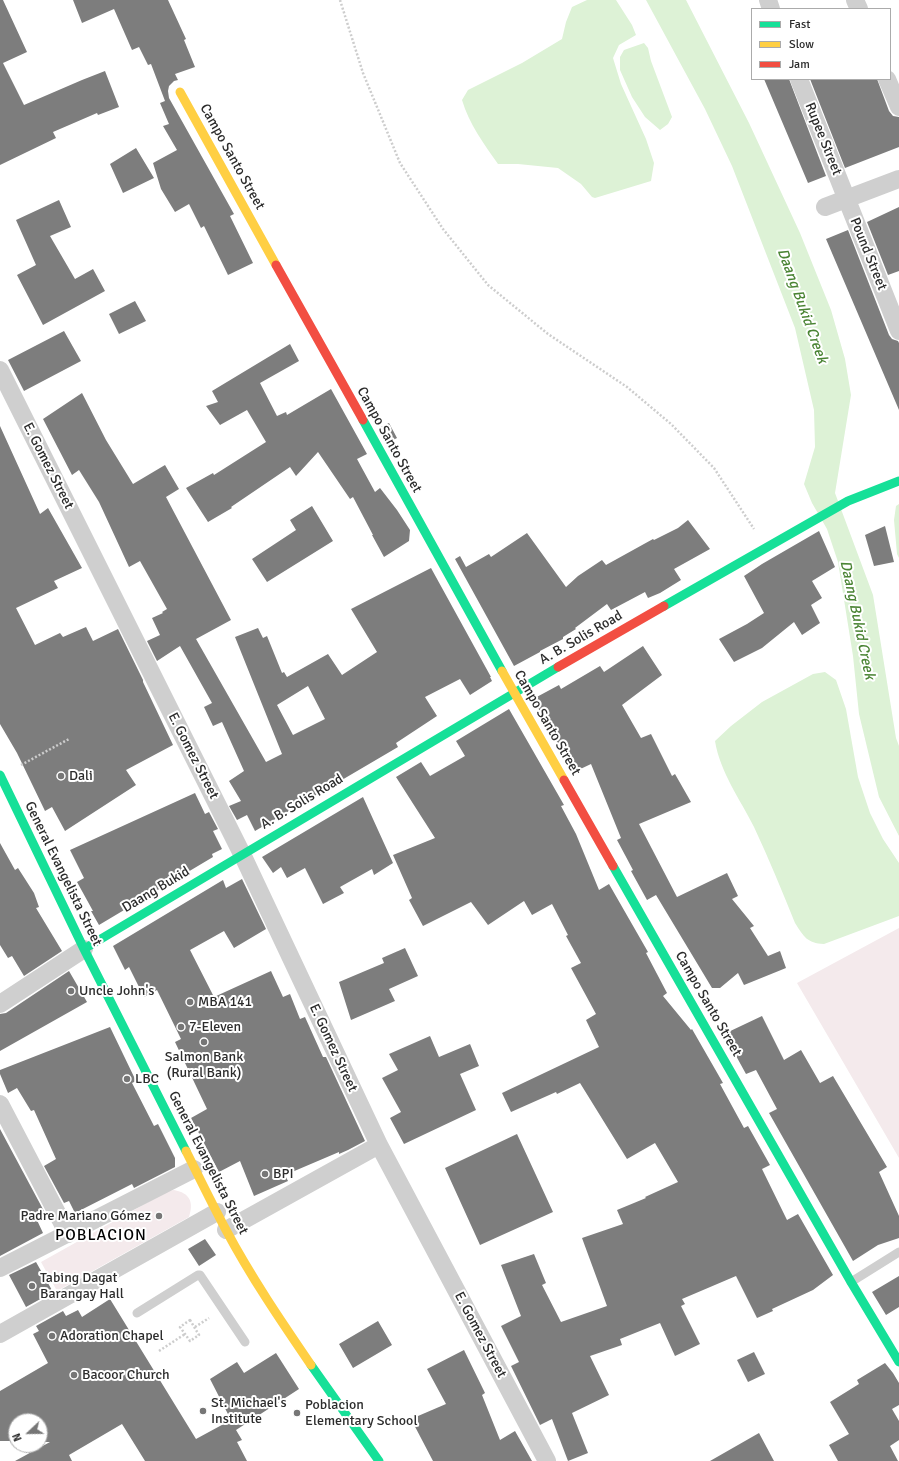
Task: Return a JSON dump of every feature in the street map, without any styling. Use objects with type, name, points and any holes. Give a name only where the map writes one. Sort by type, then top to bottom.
[{"type":"street","name":"Rupee Street","points":[[799,80],[847,199]]},
{"type":"street","points":[[888,80],[899,107]]},
{"type":"street","name":"Campo Santo Street","points":[[180,92],[514,692],[851,1282],[899,1362]]},
{"type":"street","points":[[825,207],[899,178]]},
{"type":"street","name":"Pound Street","points":[[847,199],[899,331]]},
{"type":"street","name":"E. Gomez Street","points":[[0,370],[242,854],[379,1145],[547,1461]]},
{"type":"street","name":"A. B. Solis Road","points":[[242,854],[514,692],[815,519],[848,501],[899,481]]},
{"type":"street","name":"General Evangelista Street","points":[[0,776],[84,949],[216,1212],[244,1262],[280,1319],[379,1461]]},
{"type":"street","name":"Daang Bukid","points":[[84,949],[242,854]]},
{"type":"street","points":[[0,1004],[84,949]]},
{"type":"street","points":[[0,1104],[68,1234]]},
{"type":"street","points":[[226,1230],[379,1145]]},
{"type":"street","points":[[0,1268],[194,1169]]},
{"type":"street","points":[[0,1334],[216,1212]]},
{"type":"lane","points":[[851,1282],[899,1252]]},
{"type":"lane","points":[[137,1313],[198,1275],[245,1342]]},
{"type":"path","points":[[340,0],[363,73],[400,164],[443,229],[488,285],[548,334],[627,387],[671,424],[714,468],[766,548]]},
{"type":"path","points":[[0,776],[69,739]]},
{"type":"path","points":[[190,1320],[199,1334],[190,1341],[185,1334],[180,1327],[190,1320]]},
{"type":"path","points":[[158,1351],[185,1334]]},
{"type":"shaded area","points":[[899,928],[899,1158],[797,983]]},
{"type":"shaded area","points":[[174,1190],[184,1193],[189,1199],[191,1207],[189,1217],[57,1291],[41,1262],[168,1191]]},
{"type":"water","points":[[587,0],[616,0],[632,25],[636,35],[619,45],[613,58],[621,84],[646,139],[654,163],[651,181],[595,198],[592,197],[581,184],[558,168],[518,164],[498,164],[473,126],[462,100],[468,90],[522,63],[562,39],[566,22],[572,7]]},
{"type":"water","name":"Daang Bukid Creek","points":[[646,0],[686,0],[749,123],[800,233],[831,310],[845,359],[851,395],[835,493],[873,595],[896,738],[899,746],[899,836],[879,797],[859,714],[853,656],[838,562],[827,529],[812,503],[804,484],[815,447],[814,410],[795,328],[732,166],[705,109]]},
{"type":"water","points":[[644,43],[648,48],[651,61],[672,117],[668,124],[660,130],[645,117],[632,97],[620,70],[620,57],[624,50]]},
{"type":"water","points":[[899,504],[899,558],[897,554],[894,520],[896,506]]},
{"type":"water","points":[[825,672],[836,680],[846,709],[858,777],[870,813],[883,839],[899,863],[899,916],[824,944],[810,941],[795,923],[754,827],[721,764],[715,741],[731,726],[762,702],[813,674]]},
{"type":"building","points":[[0,0],[3,0],[27,52],[3,63],[24,105],[105,71],[119,107],[98,115],[97,113],[53,132],[56,138],[0,165]]},
{"type":"building","points":[[73,0],[168,0],[186,39],[184,40],[195,67],[175,74],[178,80],[174,81],[169,86],[169,98],[234,214],[230,216],[253,263],[228,275],[204,226],[201,228],[189,204],[175,212],[161,189],[153,163],[177,150],[163,126],[169,124],[160,103],[165,101],[151,64],[148,65],[139,47],[132,50],[114,9],[82,23]]},
{"type":"building","points":[[764,80],[789,80],[826,176],[808,183]]},
{"type":"building","points":[[810,80],[877,80],[889,111],[893,116],[899,117],[899,147],[845,168]]},
{"type":"building","points":[[136,148],[154,178],[123,193],[110,164]]},
{"type":"building","points":[[59,200],[71,227],[50,236],[75,279],[93,269],[105,291],[43,325],[17,275],[36,265],[16,220]]},
{"type":"building","points":[[899,207],[899,271],[888,275],[867,222]]},
{"type":"building","points":[[848,230],[889,335],[892,339],[898,341],[899,343],[899,410],[826,239]]},
{"type":"building","points":[[135,301],[146,321],[119,334],[109,314]]},
{"type":"building","points":[[64,331],[81,361],[24,391],[8,360]]},
{"type":"building","points":[[290,344],[299,361],[260,383],[277,416],[286,412],[287,415],[331,389],[367,454],[357,459],[375,492],[380,488],[410,530],[409,541],[384,557],[353,497],[350,499],[318,452],[296,476],[290,467],[231,507],[232,508],[208,522],[186,488],[213,473],[214,475],[266,442],[247,410],[220,425],[206,406],[218,402],[212,391]]},
{"type":"building","points":[[82,393],[106,440],[133,484],[165,465],[179,489],[166,497],[231,620],[196,639],[266,762],[282,754],[235,637],[258,628],[263,638],[267,636],[282,673],[284,672],[287,677],[328,654],[342,675],[377,652],[351,609],[431,568],[492,681],[470,695],[460,679],[425,697],[437,716],[396,743],[398,747],[255,831],[247,815],[237,820],[229,806],[241,801],[229,781],[244,771],[222,722],[213,726],[204,707],[212,703],[180,646],[157,661],[147,641],[160,635],[152,618],[163,613],[162,612],[167,609],[140,561],[129,567],[99,502],[79,470],[72,475],[43,419]],"holes":[[[308,686],[325,719],[293,735],[277,705]]]},
{"type":"building","points":[[389,423],[397,438],[389,442],[381,427]]},
{"type":"building","points":[[0,426],[40,514],[48,508],[82,568],[54,581],[58,588],[16,608],[35,645],[60,633],[63,637],[86,627],[93,641],[118,629],[173,745],[126,770],[136,785],[65,831],[52,807],[45,811],[17,753],[0,724]]},
{"type":"building","points":[[312,506],[333,541],[267,582],[252,559],[296,530],[290,520]]},
{"type":"building","points":[[688,520],[710,549],[674,569],[681,580],[660,593],[648,598],[645,592],[611,610],[607,604],[575,628],[576,629],[563,637],[563,639],[514,666],[455,559],[460,556],[466,567],[489,554],[491,557],[527,533],[566,587],[578,576],[602,560],[606,565],[653,539],[654,540],[678,528]]},
{"type":"building","points":[[885,526],[894,562],[874,566],[865,535]]},
{"type":"building","points":[[819,531],[835,567],[812,581],[822,598],[811,605],[820,623],[802,635],[794,622],[762,648],[734,662],[719,639],[764,613],[744,576]]},
{"type":"building","points":[[643,646],[662,675],[622,705],[641,738],[651,734],[672,776],[675,774],[691,802],[639,824],[677,897],[727,873],[738,896],[732,899],[754,926],[750,928],[768,956],[780,951],[786,968],[744,985],[738,973],[720,988],[712,988],[656,895],[647,900],[631,871],[633,870],[617,840],[621,838],[591,764],[574,772],[533,699],[559,685],[561,689],[600,666],[604,672]]},
{"type":"building","points":[[509,709],[564,805],[561,806],[576,834],[599,890],[609,884],[648,952],[646,953],[667,993],[663,996],[691,1030],[692,1029],[723,1083],[720,1084],[744,1128],[748,1126],[770,1165],[762,1169],[787,1220],[798,1214],[833,1275],[813,1290],[772,1309],[773,1311],[757,1318],[736,1276],[682,1299],[685,1304],[681,1306],[700,1344],[675,1356],[660,1323],[620,1339],[622,1345],[590,1356],[609,1395],[572,1413],[588,1453],[568,1461],[552,1419],[540,1425],[511,1366],[519,1362],[501,1326],[521,1316],[501,1265],[534,1254],[546,1283],[542,1285],[561,1322],[607,1306],[582,1238],[623,1224],[617,1210],[678,1182],[655,1143],[627,1159],[580,1083],[557,1094],[556,1092],[511,1112],[502,1093],[599,1047],[586,1020],[596,1014],[571,968],[581,963],[566,936],[568,935],[552,904],[532,915],[524,901],[488,925],[471,902],[423,926],[409,900],[412,898],[393,855],[435,838],[396,777],[421,762],[430,776],[465,756],[456,741]]},
{"type":"building","points":[[195,793],[205,814],[209,812],[218,829],[213,831],[222,849],[212,854],[213,857],[99,925],[77,882],[84,878],[70,850]]},
{"type":"building","points":[[363,797],[393,863],[374,875],[372,869],[340,887],[344,893],[323,904],[305,868],[287,878],[281,867],[273,873],[262,857]]},
{"type":"building","points":[[0,843],[15,870],[18,868],[34,893],[39,907],[36,908],[62,951],[24,976],[12,956],[8,958],[0,945]]},
{"type":"building","points":[[242,879],[266,929],[234,948],[224,931],[190,950],[214,997],[271,971],[283,997],[290,994],[300,1019],[305,1017],[323,1057],[326,1057],[365,1141],[339,1154],[339,1152],[285,1175],[288,1181],[254,1196],[240,1161],[219,1172],[191,1118],[207,1109],[175,1042],[181,1039],[157,990],[144,997],[129,967],[125,970],[113,946],[223,880],[226,888]]},
{"type":"building","points":[[405,948],[418,976],[389,989],[395,1001],[351,1020],[339,982],[384,963],[382,958]]},
{"type":"building","points":[[69,971],[87,1002],[0,1051],[0,1014],[6,1013]]},
{"type":"building","points":[[762,1016],[784,1060],[801,1050],[820,1083],[833,1076],[887,1167],[879,1172],[899,1216],[899,1238],[878,1245],[853,1261],[769,1113],[777,1109],[756,1070],[746,1074],[724,1034]]},
{"type":"building","points":[[110,1027],[136,1081],[132,1083],[154,1126],[158,1124],[175,1158],[175,1167],[134,1188],[132,1184],[75,1213],[69,1201],[64,1203],[44,1166],[56,1159],[34,1110],[31,1111],[17,1088],[8,1093],[0,1074],[0,1070]]},
{"type":"building","points":[[430,1036],[439,1057],[470,1044],[479,1066],[460,1074],[476,1110],[404,1144],[390,1118],[401,1112],[382,1078],[398,1070],[389,1054]]},
{"type":"building","points":[[0,1129],[45,1213],[36,1218],[43,1233],[0,1256]]},
{"type":"building","points":[[517,1134],[553,1212],[480,1245],[445,1168]]},
{"type":"building","points":[[205,1239],[216,1255],[199,1266],[188,1249]]},
{"type":"building","name":"Tabing Dagat Barangay Hall","points":[[36,1262],[53,1292],[26,1307],[9,1275]]},
{"type":"building","points":[[899,1276],[899,1307],[886,1315],[872,1292]]},
{"type":"building","points":[[110,1299],[196,1439],[231,1420],[210,1379],[237,1362],[244,1373],[276,1353],[299,1389],[236,1430],[242,1440],[237,1442],[247,1461],[145,1461],[122,1424],[69,1455],[72,1461],[15,1461],[30,1453],[48,1453],[48,1443],[50,1442],[48,1442],[48,1413],[8,1413],[8,1441],[0,1441],[0,1391],[48,1363],[33,1334],[39,1331],[36,1326],[63,1311],[66,1316],[78,1310],[82,1317]]},
{"type":"building","points":[[378,1321],[392,1345],[353,1368],[339,1344]]},
{"type":"building","points":[[464,1350],[485,1393],[482,1395],[500,1440],[515,1431],[532,1461],[433,1461],[411,1419],[446,1404],[427,1369]]},
{"type":"building","points":[[754,1352],[765,1374],[748,1382],[737,1360]]},
{"type":"building","points":[[885,1363],[899,1383],[899,1405],[892,1409],[899,1421],[899,1440],[890,1446],[898,1461],[838,1461],[829,1445],[849,1434],[830,1402],[859,1384],[857,1380]]},
{"type":"building","points":[[759,1433],[774,1461],[710,1461]]},
{"type":"traffic: fast","points":[[363,420],[502,671]]},
{"type":"traffic: fast","points":[[664,606],[848,501],[899,481]]},
{"type":"traffic: fast","points":[[84,949],[558,667]]},
{"type":"traffic: fast","points":[[0,775],[84,949],[186,1151]]},
{"type":"traffic: fast","points":[[613,866],[851,1282],[899,1362]]},
{"type":"traffic: fast","points":[[311,1365],[379,1461]]},
{"type":"traffic: slow","points":[[180,92],[276,265]]},
{"type":"traffic: slow","points":[[502,671],[564,780]]},
{"type":"traffic: slow","points":[[186,1151],[246,1265],[311,1365]]},
{"type":"traffic: jam","points":[[276,265],[363,420]]},
{"type":"traffic: jam","points":[[558,667],[664,606]]},
{"type":"traffic: jam","points":[[564,780],[613,866]]},
{"type":"place","name":"Dali","points":[[61,776]]},
{"type":"place","name":"Uncle John's","points":[[71,991]]},
{"type":"place","name":"MBA 141","points":[[190,1002]]},
{"type":"place","name":"7-Eleven","points":[[181,1027]]},
{"type":"place","name":"Salmon Bank (Rural Bank)","points":[[204,1042]]},
{"type":"place","name":"LBC","points":[[127,1079]]},
{"type":"place","name":"BPI","points":[[265,1174]]},
{"type":"place","name":"Padre Mariano Gómez","points":[[159,1216]]},
{"type":"place","name":"Tabing Dagat Barangay Hall","points":[[32,1286]]},
{"type":"place","name":"Adoration Chapel","points":[[52,1336]]},
{"type":"place","name":"Bacoor Church","points":[[74,1375]]},
{"type":"place","name":"St. Michael's Institute","points":[[203,1411]]},
{"type":"place","name":"Poblacion Elementary School","points":[[297,1413]]},
{"type":"district","name":"POBLACION","points":[[101,1236]]}]
